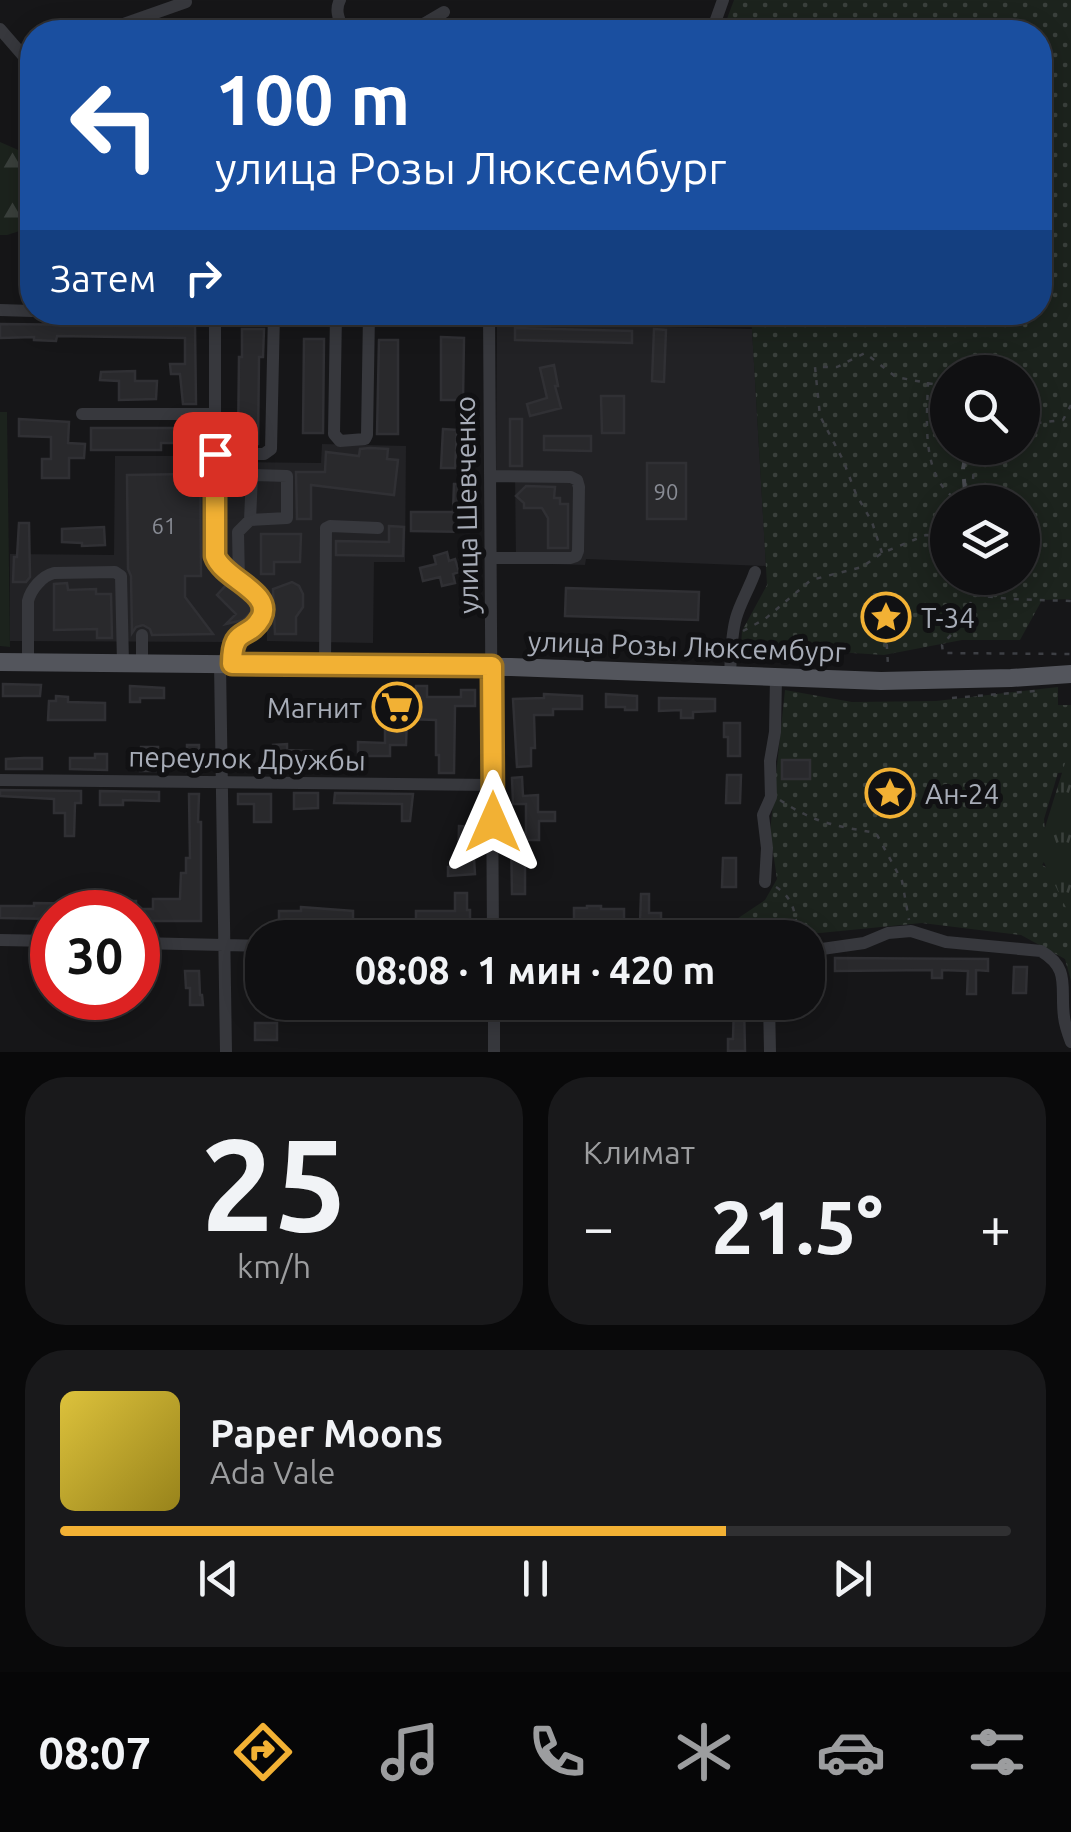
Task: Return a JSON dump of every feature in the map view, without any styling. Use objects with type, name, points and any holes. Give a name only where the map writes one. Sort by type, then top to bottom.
[{"type":"main road","name":"улица Розы Люксембург","points":[[0,662],[492,666],[881,682],[1071,674]]},
{"type":"street","points":[[135,20],[186,2]]},
{"type":"street","points":[[430,20],[444,12]]},
{"type":"street","points":[[2,32],[20,52]]},
{"type":"street","points":[[215,325],[215,556],[222,569],[261,600],[263,611],[260,619],[238,637],[226,664],[222,784],[226,1052]]},
{"type":"street","points":[[215,454],[264,454],[271,449],[274,325]]},
{"type":"street","points":[[336,325],[334,434],[340,441],[361,441],[367,435],[369,325]]},
{"type":"street","name":"улица Шевченко","points":[[490,325],[494,920]]},
{"type":"street","points":[[82,414],[215,414]]},
{"type":"street","points":[[239,581],[238,532],[250,520],[286,518],[287,476],[252,475],[250,520]]},
{"type":"street","points":[[491,476],[571,477],[579,486],[576,556],[492,558]]},
{"type":"street","points":[[325,664],[326,528],[378,528]]},
{"type":"street","points":[[28,662],[28,601],[44,577],[54,573],[115,572],[121,576],[132,663]]},
{"type":"street","points":[[730,675],[737,614],[755,572]]},
{"type":"street","points":[[132,663],[142,635]]},
{"type":"street","points":[[766,882],[763,815],[771,797],[776,677]]},
{"type":"street","name":"переулок Дружбы","points":[[0,780],[493,785]]},
{"type":"street","points":[[825,949],[911,931],[946,942],[1041,950],[1062,968],[1066,989],[1064,1021],[1071,1042]]},
{"type":"street","points":[[0,940],[30,941]]},
{"type":"street","points":[[160,944],[245,946]]},
{"type":"street","points":[[494,1020],[494,1052]]},
{"type":"street","points":[[769,1020],[770,1052]]},
{"type":"path","points":[[882,553],[872,522],[820,416],[815,367],[836,367],[865,353],[896,376],[928,382],[930,461],[941,485]]},
{"type":"path","points":[[1040,423],[1063,420],[1071,406]]},
{"type":"path","points":[[733,636],[765,619],[811,580],[862,567],[882,553],[930,535]]},
{"type":"path","points":[[974,595],[963,621],[942,645],[942,654],[1071,654]]},
{"type":"path","points":[[981,595],[1071,601]]},
{"type":"path","points":[[886,632],[888,666]]},
{"type":"path","points":[[952,698],[1035,692]]},
{"type":"path","points":[[771,797],[822,824],[876,833],[902,881],[911,931]]},
{"type":"path","points":[[766,882],[782,890],[792,902],[796,920]]},
{"type":"shaded area","points":[[497,325],[752,329],[766,566],[586,559],[585,565],[516,563],[515,473],[496,472]]},
{"type":"shaded area","points":[[322,444],[406,446],[405,562],[374,562],[373,643],[267,641],[267,596],[241,573],[221,562],[221,462],[321,463]]},
{"type":"shaded area","points":[[115,456],[208,456],[210,561],[257,608],[255,617],[225,642],[10,641],[10,554],[114,555]]},
{"type":"green space","points":[[734,0],[1071,0],[1071,599],[1042,600],[1020,640],[962,640],[884,655],[741,646],[742,631],[767,585],[752,325],[1052,325],[1052,20],[726,20]]},
{"type":"green space","points":[[0,142],[20,151],[20,231],[0,235]]},
{"type":"green space","points":[[0,412],[7,412],[10,647],[0,646]]},
{"type":"green space","points":[[1058,687],[1058,705],[1071,705],[1071,772],[1058,773],[1044,819],[1047,857],[1042,865],[1071,901],[1071,981],[1065,959],[1021,935],[922,923],[825,933],[825,920],[735,920],[765,900],[777,879],[770,832],[785,690],[852,702],[936,701]]},
{"type":"green space","points":[[1071,744],[1071,918],[1038,850]]},
{"type":"building","points":[[0,324],[195,326],[196,404],[183,404],[180,374],[171,374],[170,364],[185,364],[185,338],[0,338]]},
{"type":"building","points":[[515,328],[632,331],[632,343],[515,340]]},
{"type":"building","points":[[242,329],[264,329],[263,357],[259,357],[258,444],[238,444]]},
{"type":"building","points":[[654,329],[666,330],[664,382],[652,381]]},
{"type":"building","points":[[441,337],[464,338],[463,400],[441,400]]},
{"type":"building","points":[[304,339],[324,339],[323,433],[303,433]]},
{"type":"building","points":[[379,340],[398,340],[398,434],[377,434]]},
{"type":"building","points":[[554,365],[561,408],[530,416],[527,404],[547,398],[540,368]]},
{"type":"building","points":[[135,371],[135,381],[157,381],[156,399],[119,400],[119,381],[100,380],[101,372]]},
{"type":"building","points":[[601,396],[624,396],[624,433],[602,433]]},
{"type":"building","points":[[19,419],[69,422],[68,443],[85,444],[84,458],[69,458],[69,478],[42,478],[42,459],[51,459],[51,437],[19,436]]},
{"type":"building","points":[[510,419],[522,419],[522,466],[510,466]]},
{"type":"building","points":[[91,428],[196,428],[196,443],[161,443],[161,450],[91,450]]},
{"type":"building","points":[[443,429],[457,430],[455,468],[441,468]]},
{"type":"building","points":[[544,436],[591,436],[591,451],[544,450]]},
{"type":"building","points":[[360,449],[388,449],[387,459],[398,460],[394,495],[311,485],[311,519],[297,519],[296,472],[325,472],[326,452],[359,456]]},
{"type":"building","points":[[190,458],[200,458],[201,576],[185,576],[185,597],[213,634],[152,635],[143,625],[132,633],[127,475],[190,474]]},
{"type":"building","points":[[647,463],[686,463],[686,519],[647,519]]},
{"type":"building","points":[[454,484],[466,484],[464,512],[469,512],[469,532],[411,531],[411,512],[453,512]]},
{"type":"building","points":[[526,486],[555,487],[554,498],[560,498],[560,504],[568,504],[568,548],[548,548],[548,518],[542,508],[524,508],[516,496]]},
{"type":"building","points":[[19,523],[29,523],[30,577],[26,582],[13,582]]},
{"type":"building","points":[[389,526],[404,527],[403,556],[336,555],[336,541],[389,542]]},
{"type":"building","points":[[104,527],[105,545],[62,542],[62,529]]},
{"type":"building","points":[[261,534],[301,534],[300,562],[274,562],[274,574],[261,574]]},
{"type":"building","points":[[447,552],[449,561],[455,559],[459,572],[453,574],[455,583],[442,586],[440,577],[423,581],[420,568],[436,564],[434,556]]},
{"type":"building","points":[[292,582],[303,594],[296,634],[275,634],[273,589]]},
{"type":"building","points":[[67,583],[68,590],[96,589],[96,594],[111,594],[112,638],[97,638],[97,629],[54,630],[54,584]]},
{"type":"building","points":[[227,584],[251,604],[252,611],[243,620],[226,624],[236,614],[217,595]]},
{"type":"building","points":[[566,588],[699,592],[698,620],[565,616]]},
{"type":"building","points":[[3,684],[41,685],[40,696],[3,696]]},
{"type":"building","points":[[130,686],[164,688],[164,698],[130,702]]},
{"type":"building","points":[[416,686],[427,686],[427,697],[461,697],[461,690],[475,690],[475,706],[455,706],[454,773],[439,773],[436,720],[407,719],[406,745],[390,745],[390,756],[358,756],[358,742],[385,743],[385,694],[415,694]]},
{"type":"building","points":[[544,694],[582,696],[582,709],[553,709],[553,715],[534,715],[531,766],[517,767],[513,699],[544,698]]},
{"type":"building","points":[[606,694],[637,696],[637,710],[606,707]]},
{"type":"building","points":[[56,696],[68,697],[68,702],[105,703],[105,720],[48,720],[49,701],[56,701]]},
{"type":"building","points":[[659,698],[715,699],[715,711],[693,712],[693,718],[681,718],[681,710],[659,711]]},
{"type":"building","points":[[724,723],[740,723],[740,756],[728,756]]},
{"type":"building","points":[[287,744],[287,750],[312,751],[311,761],[274,762],[273,745]]},
{"type":"building","points":[[187,745],[199,745],[199,772],[187,772]]},
{"type":"building","points":[[141,747],[158,747],[157,771],[140,771]]},
{"type":"building","points":[[95,754],[107,754],[107,770],[70,769],[70,758],[95,758]]},
{"type":"building","points":[[42,758],[42,769],[6,769],[6,759]]},
{"type":"building","points":[[782,760],[810,760],[810,779],[782,779]]},
{"type":"building","points":[[727,775],[741,775],[740,803],[726,803]]},
{"type":"building","points":[[522,777],[523,796],[538,795],[538,812],[555,812],[555,821],[539,821],[539,840],[526,840],[526,804],[513,804],[512,778]]},
{"type":"building","points":[[0,790],[81,791],[81,803],[75,803],[74,836],[65,836],[65,813],[54,813],[54,799],[0,796]]},
{"type":"building","points":[[100,791],[159,792],[159,801],[123,800],[123,805],[100,805]]},
{"type":"building","points":[[294,793],[318,793],[318,808],[294,809]]},
{"type":"building","points":[[335,793],[413,794],[410,821],[402,821],[402,804],[334,803]]},
{"type":"building","points":[[189,794],[199,794],[201,921],[160,921],[160,899],[180,899],[181,873],[186,873],[186,858],[190,858]]},
{"type":"building","points":[[238,794],[271,794],[271,822],[254,822],[254,804],[238,804]]},
{"type":"building","points":[[459,826],[472,827],[475,874],[448,876],[448,867],[458,867]]},
{"type":"building","points":[[511,833],[525,833],[525,894],[512,894]]},
{"type":"building","points":[[723,858],[736,858],[736,887],[722,887]]},
{"type":"building","points":[[455,893],[467,893],[470,920],[416,920],[416,911],[455,911]]},
{"type":"building","points":[[641,894],[649,894],[649,913],[661,913],[661,920],[640,920]]},
{"type":"building","points":[[0,906],[30,906],[30,919],[0,918]]},
{"type":"building","points":[[301,907],[353,911],[353,920],[279,920],[279,911],[301,911]]},
{"type":"building","points":[[574,908],[624,909],[624,919],[574,920]]},
{"type":"building","points":[[835,958],[988,959],[988,971],[976,970],[976,994],[967,994],[968,971],[942,970],[942,978],[932,978],[932,970],[835,971]]},
{"type":"building","points":[[1014,967],[1027,967],[1026,993],[1013,993]]},
{"type":"building","points":[[185,971],[199,971],[203,1005],[190,1005]]},
{"type":"building","points":[[734,1020],[744,1020],[745,1051],[728,1051],[728,1039],[733,1039]]},
{"type":"building","points":[[255,1023],[277,1023],[277,1040],[255,1040]]},
{"type":"railway","points":[[964,465],[964,485]]},
{"type":"place","name":"Т-34","points":[[886,617]]},
{"type":"place","name":"Магнит","points":[[397,707]]},
{"type":"place","name":"Ан-24","points":[[890,793]]},
{"type":"route","points":[[215,454],[215,556],[222,569],[261,600],[263,611],[232,647],[232,664],[492,666],[493,822]]}]
